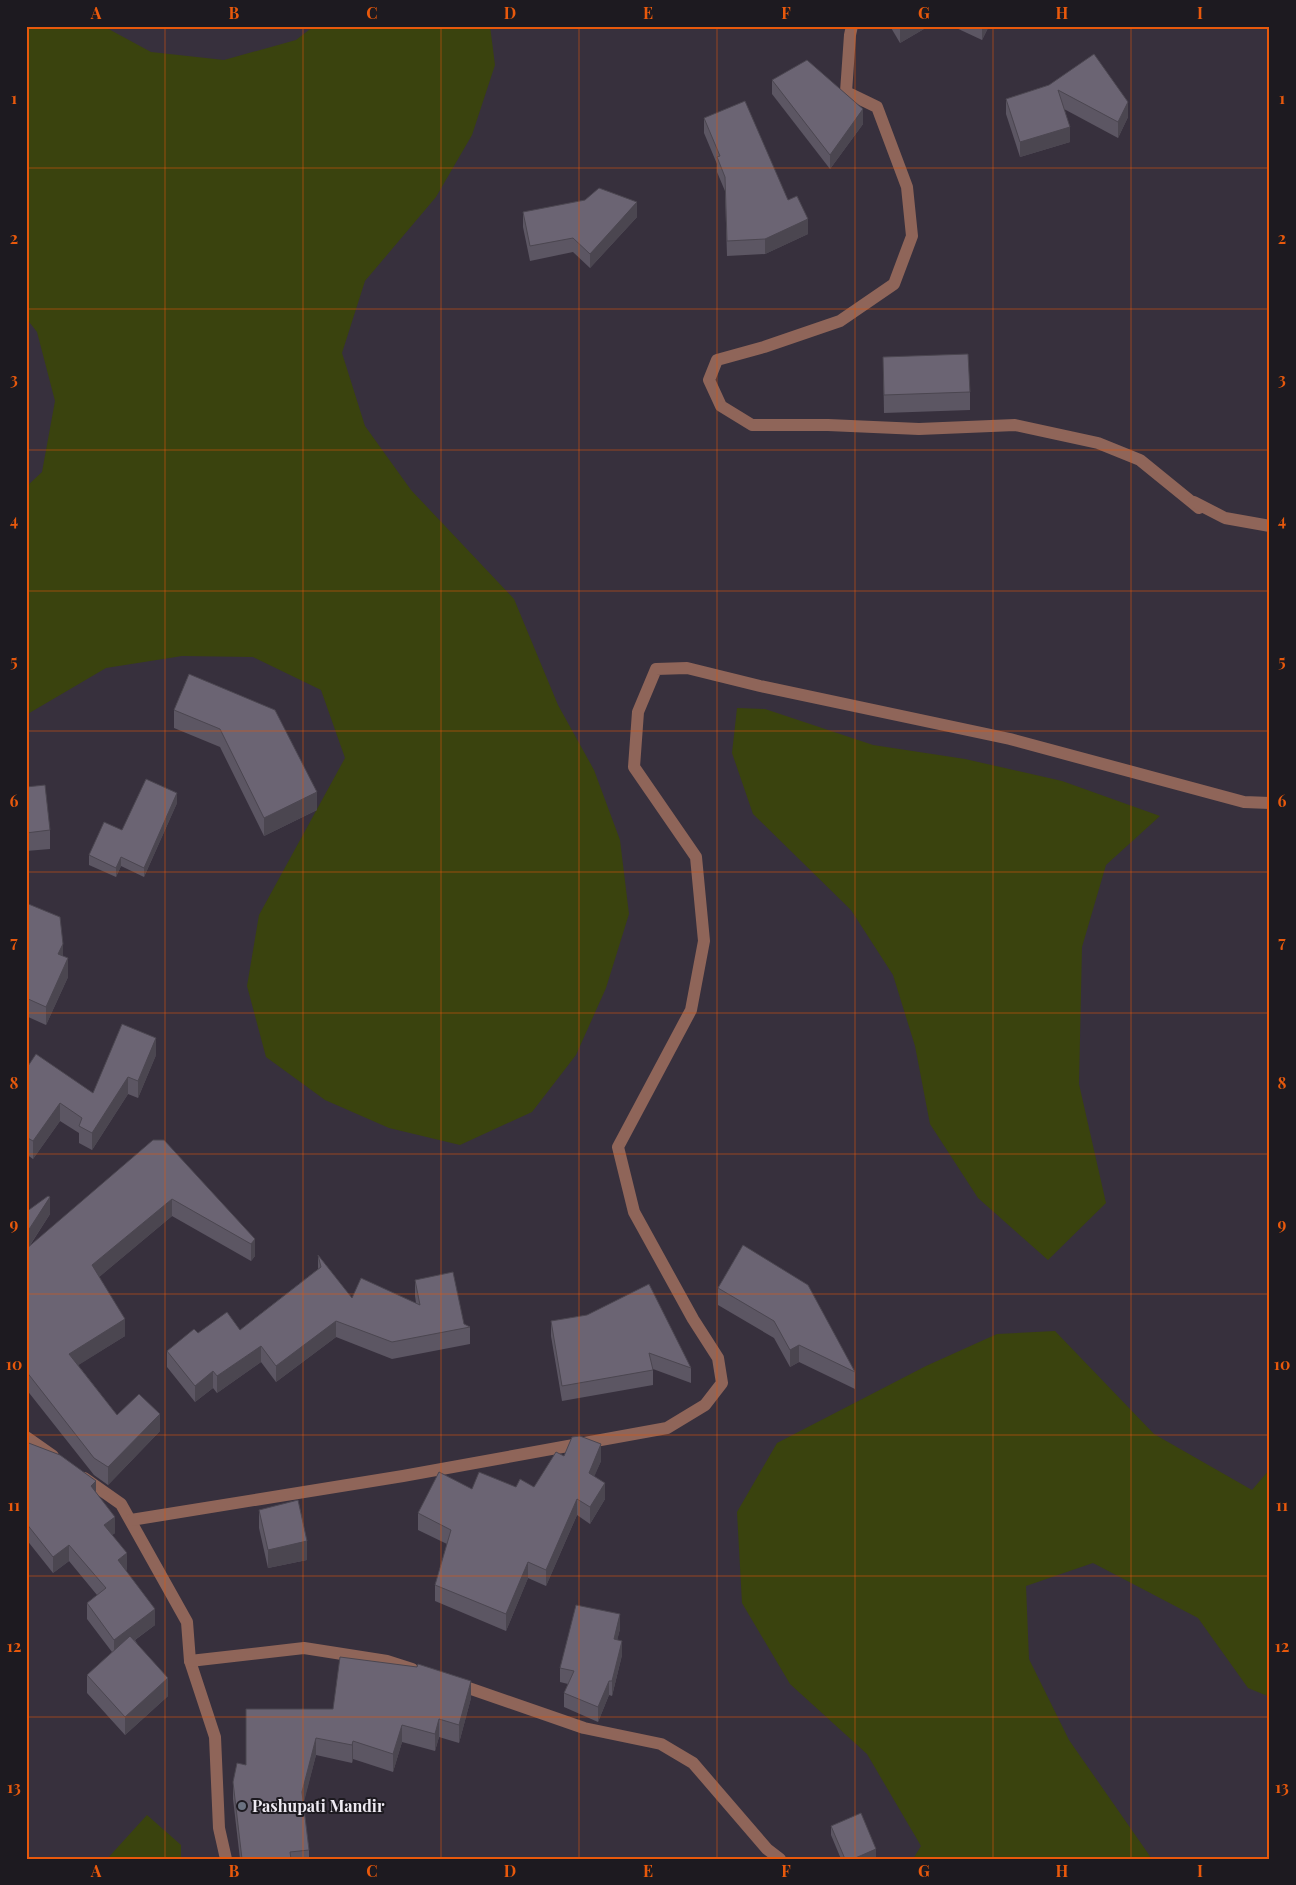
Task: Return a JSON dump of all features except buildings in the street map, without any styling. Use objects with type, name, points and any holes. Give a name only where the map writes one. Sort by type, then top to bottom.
[{"type":"street","points":[[852,26],[846,92],[876,107],[907,186],[912,236],[894,284],[840,321],[764,347],[717,360],[709,380],[721,406],[752,425],[828,425],[919,429],[1015,425],[1098,443],[1140,460],[1199,508]]},
{"type":"street","points":[[1188,499],[1225,518],[1270,526]]},
{"type":"street","points":[[131,1520],[403,1476],[667,1428],[706,1405],[722,1383],[718,1358],[693,1319],[634,1212],[618,1148],[691,1010],[704,941],[696,857],[634,767],[638,712],[656,670],[687,668],[760,686],[1010,739],[1244,802],[1270,803]]},
{"type":"street","points":[[26,1438],[121,1504],[187,1622],[190,1661],[214,1738],[219,1828],[226,1859]]},
{"type":"street","points":[[190,1661],[304,1648],[387,1661],[423,1673]]},
{"type":"street","points":[[441,1679],[584,1728],[661,1744],[693,1763],[767,1849],[780,1859]]},
{"type":"green space","points":[[26,26],[103,26],[151,52],[224,60],[296,40],[314,26],[490,26],[495,65],[472,135],[436,197],[365,281],[342,353],[365,426],[411,490],[514,599],[558,705],[594,770],[620,840],[629,914],[606,988],[576,1055],[532,1112],[460,1145],[389,1128],[325,1100],[266,1057],[247,986],[259,915],[345,758],[321,690],[253,657],[182,656],[106,668],[26,715],[26,487],[42,472],[55,401],[37,332],[26,318]]},
{"type":"green space","points":[[737,708],[765,709],[873,745],[965,759],[1062,781],[1160,816],[1106,865],[1082,947],[1079,1084],[1106,1203],[1048,1260],[978,1198],[930,1124],[915,1046],[893,975],[851,910],[753,814],[732,753]]},
{"type":"green space","points":[[1055,1331],[1154,1434],[1252,1490],[1270,1469],[1270,1697],[1248,1688],[1198,1618],[1093,1563],[1026,1586],[1029,1659],[1069,1740],[1152,1859],[913,1859],[921,1846],[867,1754],[790,1684],[742,1603],[737,1512],[777,1443],[926,1366],[997,1334]]},
{"type":"green space","points":[[147,1815],[181,1845],[181,1859],[107,1859]]},
{"type":"place","name":"Pashupati Mandir","points":[[242,1806]]}]
